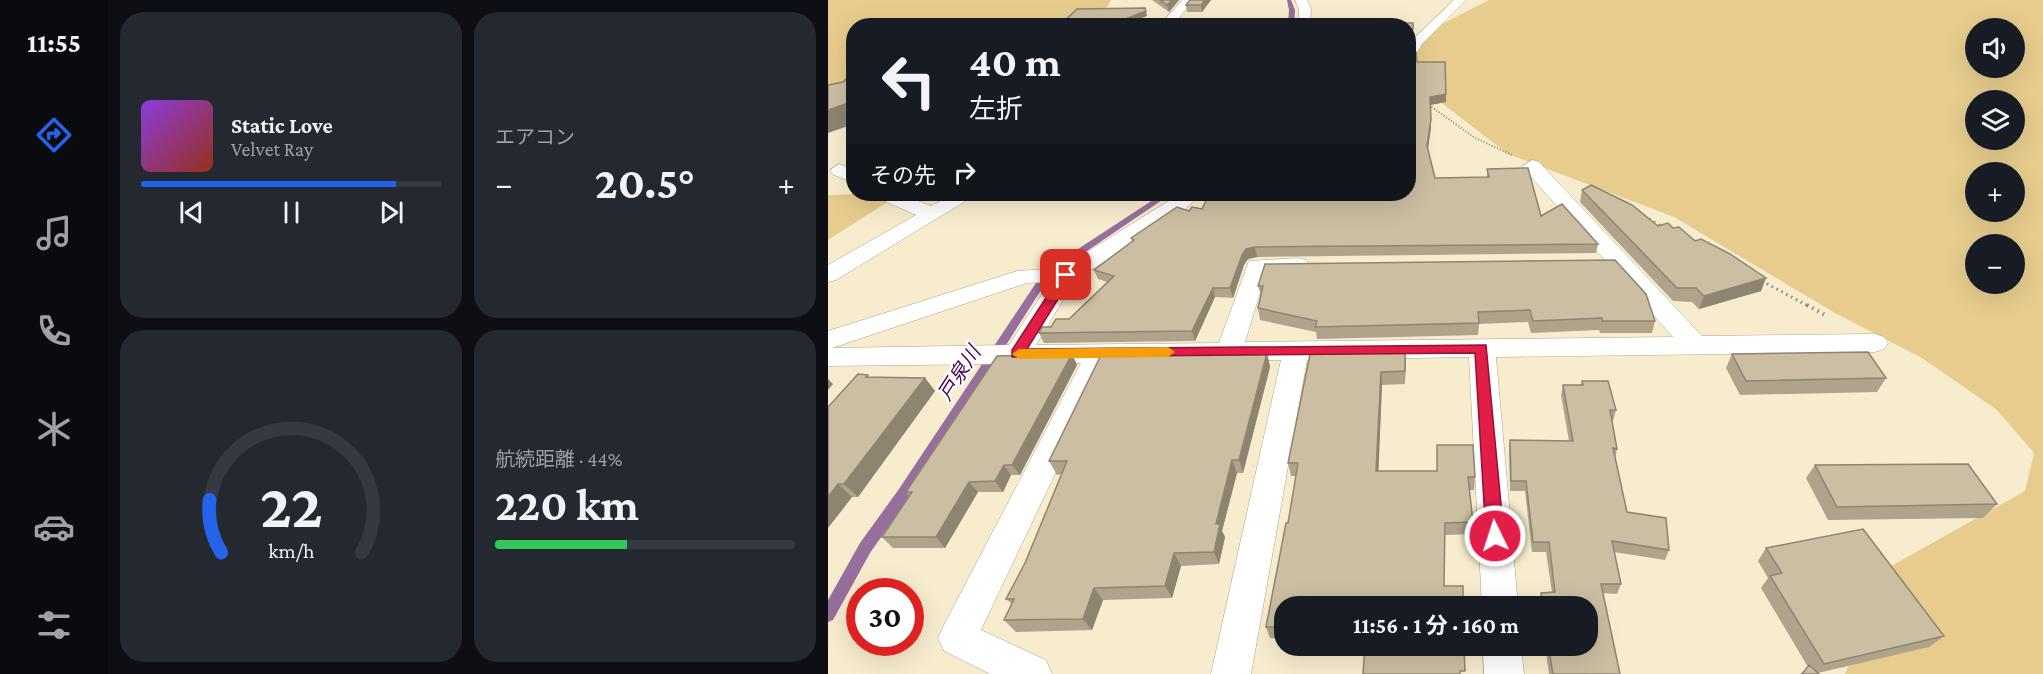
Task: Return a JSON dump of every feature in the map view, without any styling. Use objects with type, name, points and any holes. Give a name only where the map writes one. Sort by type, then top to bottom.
[{"type":"street","points":[[1172,18],[1188,0]]},
{"type":"street","points":[[1300,0],[1305,9],[1304,18]]},
{"type":"street","points":[[1416,46],[1460,0]]},
{"type":"street","points":[[1532,166],[1695,345]]},
{"type":"street","points":[[901,201],[932,214]]},
{"type":"street","points":[[828,276],[955,201]]},
{"type":"street","points":[[996,354],[1062,275],[1184,201]]},
{"type":"street","points":[[1585,262],[1620,262]]},
{"type":"street","points":[[1229,351],[1257,266],[1316,265]]},
{"type":"street","points":[[828,340],[1030,276],[1062,275]]},
{"type":"street","points":[[828,357],[1875,343]]},
{"type":"street","points":[[1482,348],[1499,596]]},
{"type":"street","points":[[1231,674],[1296,350]]},
{"type":"street","points":[[1032,674],[957,638],[1099,353]]},
{"type":"street","points":[[856,380],[877,357]]},
{"type":"street","points":[[1503,656],[1504,674]]},
{"type":"path","points":[[1428,104],[1475,138],[1532,166]]},
{"type":"path","points":[[1646,218],[1667,229]]},
{"type":"path","points":[[1760,280],[1875,343]]},
{"type":"shaded area","points":[[828,0],[1111,0],[1100,18],[846,18],[846,86],[828,91]]},
{"type":"shaded area","points":[[1489,0],[2043,0],[2043,674],[1845,674],[1886,569],[2025,491],[2034,453],[1997,410],[1922,358],[1835,313],[1674,217],[1508,154],[1416,83],[1416,45],[1442,24]]},
{"type":"shaded area","points":[[846,194],[846,201],[889,201],[828,240],[828,195]]},
{"type":"building","points":[[1160,0],[1172,0],[1167,5]]},
{"type":"building","points":[[1190,0],[1205,0],[1201,5],[1186,5]]},
{"type":"building","points":[[1145,8],[1146,11],[1128,18],[1067,18],[1077,9]]},
{"type":"building","points":[[1416,52],[1417,62],[1445,62],[1446,94],[1430,97],[1431,119],[1427,146],[1435,178],[1489,177],[1487,169],[1528,168],[1541,216],[1562,204],[1598,244],[1255,247],[1246,249],[1242,255],[1230,288],[1213,288],[1192,331],[1039,333],[1042,327],[1051,327],[1056,319],[1069,319],[1114,276],[1094,270],[1134,240],[1131,238],[1177,207],[1189,211],[1192,207],[1202,209],[1206,201],[1416,201]]},
{"type":"building","points":[[846,79],[846,104],[828,110],[828,85],[843,82]]},
{"type":"building","points":[[1591,185],[1632,205],[1658,226],[1668,223],[1673,228],[1679,227],[1695,241],[1701,239],[1730,254],[1766,278],[1704,296],[1696,288],[1677,288],[1582,190]]},
{"type":"building","points":[[1615,260],[1646,294],[1655,321],[1602,321],[1602,318],[1533,321],[1530,310],[1478,312],[1479,323],[1315,327],[1317,321],[1258,308],[1263,286],[1258,286],[1265,264]]},
{"type":"building","points":[[1405,347],[1405,371],[1381,372],[1376,471],[1437,471],[1437,445],[1473,445],[1475,477],[1468,477],[1473,522],[1445,523],[1444,586],[1463,586],[1463,596],[1274,596],[1274,627],[1266,627],[1298,463],[1288,463],[1311,349]]},
{"type":"building","points":[[1103,351],[1267,353],[1239,460],[1232,460],[1216,524],[1220,524],[1214,552],[1174,553],[1165,586],[1094,588],[1083,619],[1004,620],[1014,599],[1006,599],[1025,563],[1067,461],[1049,461]]},
{"type":"building","points":[[1868,352],[1886,378],[1746,381],[1732,354]]},
{"type":"building","points":[[1072,354],[1012,465],[1004,465],[995,481],[969,482],[936,537],[882,537],[912,492],[906,492],[997,356]]},
{"type":"building","points":[[858,374],[868,375],[866,377],[925,378],[844,484],[838,484],[828,497],[828,407]]},
{"type":"building","points":[[1582,381],[1608,381],[1616,410],[1610,410],[1617,449],[1613,448],[1627,512],[1666,518],[1669,550],[1612,541],[1621,584],[1601,584],[1620,674],[1553,674],[1550,656],[1598,656],[1598,596],[1541,596],[1541,593],[1555,592],[1549,542],[1533,542],[1526,481],[1511,481],[1510,440],[1573,441],[1563,385],[1583,385]]},
{"type":"building","points":[[1968,464],[1997,504],[1837,507],[1815,465]]},
{"type":"building","points":[[1863,529],[1944,636],[1824,664],[1770,576],[1782,573],[1766,548]]},
{"type":"building","points":[[1364,656],[1464,656],[1465,671],[1460,671],[1460,674],[1363,674]]},
{"type":"building","points":[[1809,665],[1819,674],[1802,674]]},
{"type":"waterway","name":"戸泉川","points":[[1289,0],[1292,18]]},
{"type":"waterway","name":"戸泉川","points":[[828,615],[865,548],[904,493],[1039,285],[1078,253],[1156,201]]},
{"type":"slow traffic","points":[[1019,354],[1168,352]]},
{"type":"route","points":[[1066,275],[1017,354],[1482,348],[1495,536]]}]
